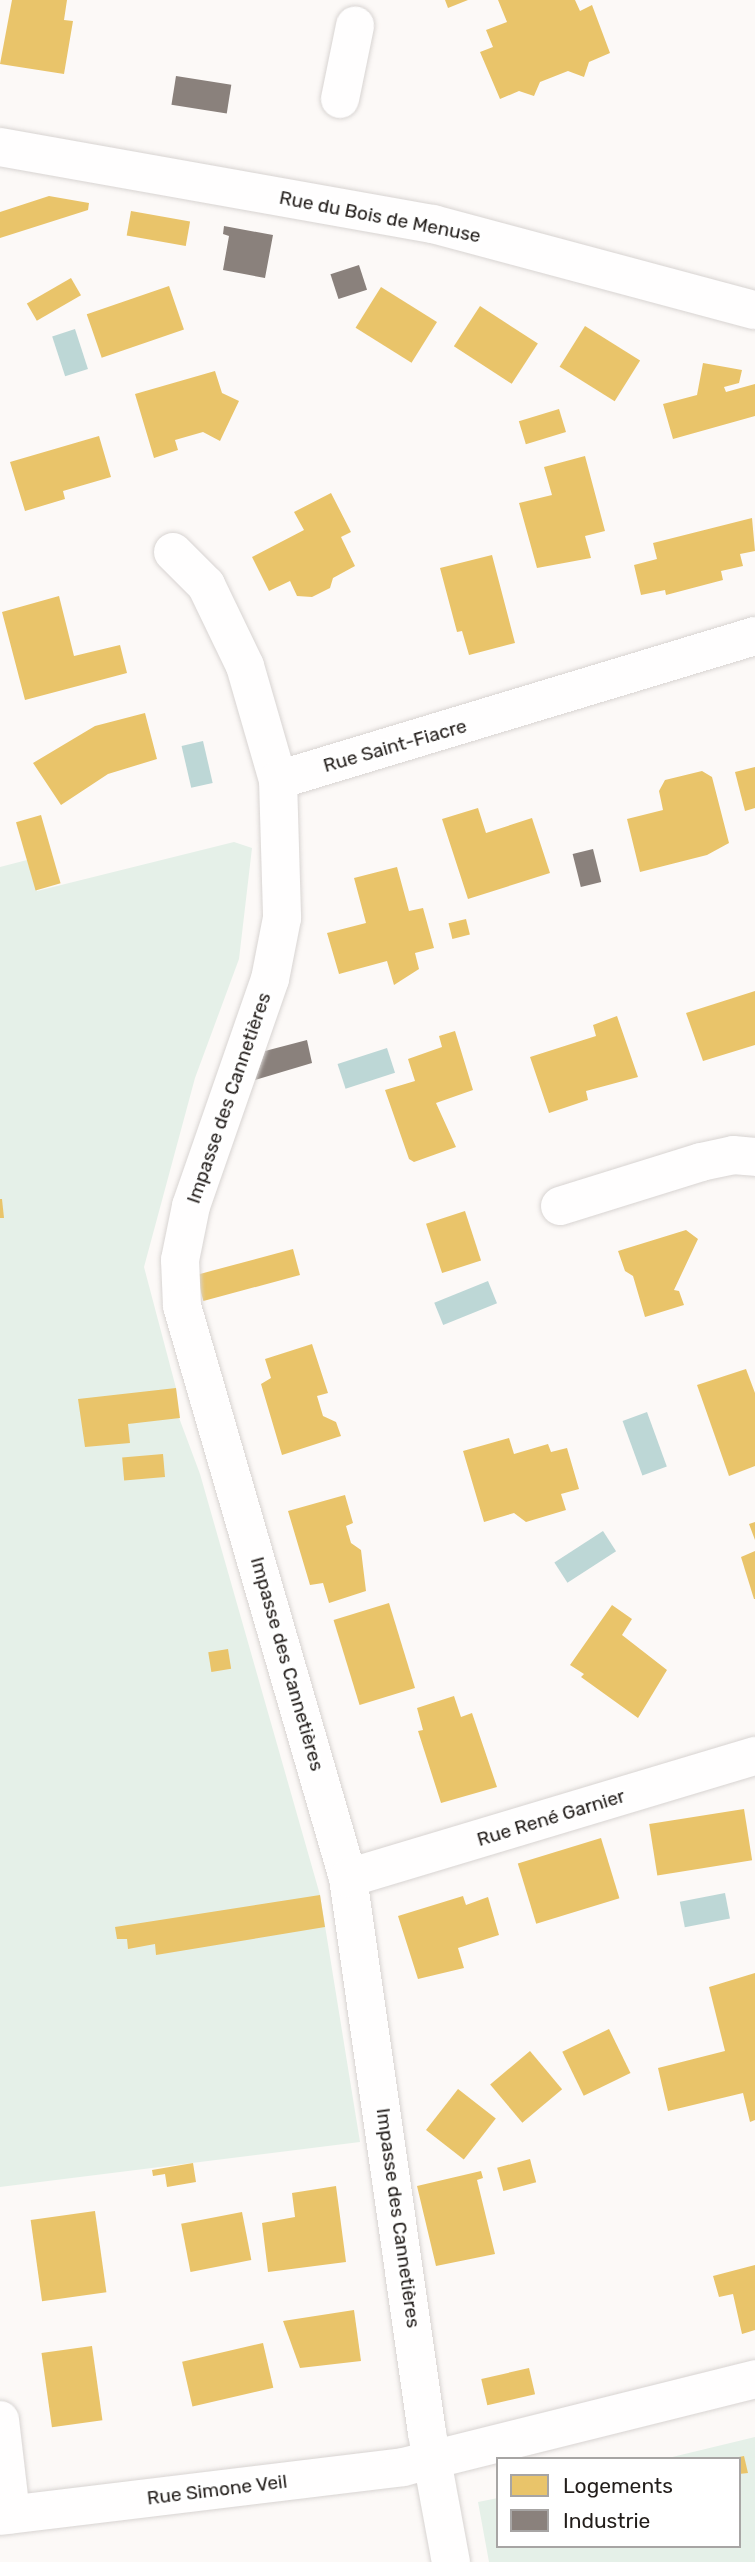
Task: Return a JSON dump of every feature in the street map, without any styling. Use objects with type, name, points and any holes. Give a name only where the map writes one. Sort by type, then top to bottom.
[{"type":"street","points":[[340,99],[355,26]]},
{"type":"street","name":"Rue du Bois de Menuse","points":[[0,147],[433,224],[755,310]]},
{"type":"street","points":[[173,552],[206,585],[244,666],[278,780]]},
{"type":"street","name":"Rue Saint-Fiacre","points":[[278,780],[755,636]]},
{"type":"street","name":"Impasse des Cannetières","points":[[278,780],[282,918],[270,979],[191,1206],[180,1259],[182,1306],[348,1878],[433,2461],[451,2562]]},
{"type":"street","points":[[560,1206],[701,1162],[733,1155],[755,1157]]},
{"type":"street","name":"Rue René Garnier","points":[[348,1878],[755,1756]]},
{"type":"street","name":"Rue Simone Veil","points":[[6,2515],[433,2461],[755,2379]]},
{"type":"street","points":[[0,2420],[6,2515]]},
{"type":"shaded area","points":[[234,842],[252,848],[239,959],[195,1078],[144,1267],[176,1388],[178,1415],[200,1474],[320,1895],[360,2142],[0,2187],[0,867],[27,860],[37,891]]},
{"type":"shaded area","points":[[755,2437],[755,2562],[489,2562],[478,2502],[496,2498],[496,2548],[741,2548],[741,2457],[672,2457]]},
{"type":"water","points":[[75,329],[88,369],[65,376],[52,336]]},
{"type":"water","points":[[203,741],[213,783],[191,788],[182,746]]},
{"type":"water","points":[[387,1048],[395,1073],[346,1089],[338,1064]]},
{"type":"water","points":[[488,1281],[497,1303],[443,1325],[434,1303]]},
{"type":"water","points":[[647,1412],[667,1467],[642,1475],[623,1421]]},
{"type":"water","points":[[603,1531],[616,1551],[567,1583],[554,1563]]},
{"type":"water","points":[[725,1893],[730,1919],[685,1927],[680,1902]]},
{"type":"building: Logements","points":[[12,0],[67,0],[64,20],[73,21],[64,74],[0,64]]},
{"type":"building: Logements","points":[[445,0],[468,0],[448,8]]},
{"type":"building: Logements","points":[[498,0],[575,0],[580,11],[592,5],[610,53],[589,62],[584,77],[568,71],[540,82],[534,96],[519,91],[500,99],[480,52],[493,47],[486,30],[507,22]]},
{"type":"building: Logements","points":[[49,196],[89,203],[88,210],[0,238],[0,212]]},
{"type":"building: Logements","points":[[131,211],[190,221],[186,246],[127,236]]},
{"type":"building: Logements","points":[[71,278],[81,295],[37,321],[27,304]]},
{"type":"building: Logements","points":[[169,286],[184,329],[102,358],[87,314]]},
{"type":"building: Logements","points":[[381,287],[437,322],[412,363],[356,328]]},
{"type":"building: Logements","points":[[480,306],[538,344],[512,384],[454,346]]},
{"type":"building: Logements","points":[[585,326],[640,360],[615,401],[560,367]]},
{"type":"building: Logements","points":[[703,363],[742,370],[739,383],[724,387],[726,392],[755,384],[755,416],[673,439],[663,404],[697,395]]},
{"type":"building: Logements","points":[[215,371],[222,393],[239,401],[220,441],[203,432],[175,440],[178,450],[154,458],[135,394]]},
{"type":"building: Logements","points":[[559,409],[566,432],[526,444],[519,421]]},
{"type":"building: Logements","points":[[99,436],[111,477],[63,491],[65,499],[25,511],[10,462]]},
{"type":"building: Logements","points":[[585,456],[605,531],[585,536],[591,558],[537,568],[519,503],[552,495],[544,467]]},
{"type":"building: Logements","points":[[331,493],[351,532],[341,537],[355,566],[333,578],[330,588],[312,597],[297,596],[290,581],[269,591],[252,557],[304,530],[294,512]]},
{"type":"building: Logements","points":[[752,518],[755,551],[740,554],[743,566],[721,571],[723,580],[666,595],[665,590],[641,595],[634,565],[657,559],[653,543]]},
{"type":"building: Logements","points":[[492,555],[515,643],[469,655],[462,631],[457,632],[440,568]]},
{"type":"building: Logements","points":[[59,596],[74,656],[120,645],[127,673],[25,700],[2,612]]},
{"type":"building: Logements","points":[[145,713],[157,759],[108,774],[61,805],[33,763],[95,726]]},
{"type":"building: Logements","points":[[755,767],[755,808],[745,811],[735,772]]},
{"type":"building: Logements","points":[[702,771],[712,777],[729,843],[707,855],[640,872],[627,819],[663,810],[659,791],[665,780]]},
{"type":"building: Logements","points":[[478,808],[486,833],[532,818],[550,873],[468,899],[442,819]]},
{"type":"building: Logements","points":[[41,815],[61,883],[36,890],[16,822]]},
{"type":"building: Logements","points":[[397,867],[409,911],[423,908],[434,948],[415,953],[419,969],[394,985],[387,961],[339,974],[327,933],[366,923],[354,878]]},
{"type":"building: Logements","points":[[466,919],[470,935],[452,939],[449,923]]},
{"type":"building: Logements","points":[[755,991],[755,1045],[703,1061],[686,1013]]},
{"type":"building: Logements","points":[[617,1016],[638,1077],[586,1091],[588,1100],[549,1113],[530,1057],[596,1036],[593,1025]]},
{"type":"building: Logements","points":[[455,1031],[473,1090],[436,1103],[456,1147],[414,1162],[409,1159],[385,1090],[415,1081],[408,1059],[442,1047],[439,1036]]},
{"type":"building: Logements","points":[[2,1199],[4,1218],[0,1218]]},
{"type":"building: Logements","points":[[465,1211],[481,1260],[442,1273],[426,1224]]},
{"type":"building: Logements","points":[[686,1230],[698,1239],[674,1290],[679,1291],[684,1305],[645,1317],[633,1276],[625,1271],[618,1251]]},
{"type":"building: Logements","points":[[293,1249],[300,1275],[203,1301],[196,1275]]},
{"type":"building: Logements","points":[[312,1344],[328,1393],[317,1396],[323,1416],[336,1422],[341,1436],[282,1455],[261,1384],[271,1378],[265,1359]]},
{"type":"building: Logements","points":[[746,1369],[755,1393],[755,1466],[729,1476],[697,1385]]},
{"type":"building: Logements","points":[[176,1388],[180,1418],[128,1424],[130,1443],[85,1447],[78,1399]]},
{"type":"building: Logements","points":[[509,1438],[514,1454],[548,1444],[551,1452],[567,1448],[579,1489],[561,1494],[566,1510],[526,1522],[514,1513],[484,1522],[463,1451]]},
{"type":"building: Logements","points":[[163,1454],[165,1477],[124,1480],[122,1458]]},
{"type":"building: Logements","points":[[345,1495],[353,1523],[346,1526],[351,1543],[361,1550],[366,1591],[329,1603],[323,1583],[310,1585],[288,1511]]},
{"type":"building: Logements","points":[[755,1522],[755,1540],[749,1524]]},
{"type":"building: Logements","points":[[755,1551],[755,1599],[754,1599],[741,1557]]},
{"type":"building: Logements","points":[[389,1603],[415,1688],[360,1705],[334,1620]]},
{"type":"building: Logements","points":[[612,1605],[632,1619],[622,1635],[667,1670],[638,1718],[581,1677],[584,1674],[570,1665]]},
{"type":"building: Logements","points":[[228,1649],[231,1669],[211,1672],[208,1652]]},
{"type":"building: Logements","points":[[454,1696],[461,1717],[472,1713],[497,1787],[441,1803],[418,1731],[423,1730],[417,1708]]},
{"type":"building: Logements","points":[[744,1809],[752,1860],[657,1875],[649,1824]]},
{"type":"building: Logements","points":[[601,1838],[619,1898],[536,1924],[518,1863]]},
{"type":"building: Logements","points":[[320,1895],[325,1927],[156,1955],[155,1944],[128,1949],[127,1939],[117,1939],[115,1927]]},
{"type":"building: Logements","points":[[463,1896],[466,1905],[488,1897],[499,1935],[458,1948],[464,1968],[418,1979],[398,1916]]},
{"type":"building: Logements","points":[[755,1973],[755,2120],[750,2122],[743,2093],[668,2111],[658,2068],[725,2051],[709,1987]]},
{"type":"building: Logements","points":[[609,2029],[630,2073],[584,2096],[562,2052]]},
{"type":"building: Logements","points":[[530,2051],[562,2089],[522,2123],[490,2084]]},
{"type":"building: Logements","points":[[458,2089],[496,2119],[464,2160],[426,2130]]},
{"type":"building: Logements","points":[[530,2159],[536,2182],[503,2191],[497,2168]]},
{"type":"building: Logements","points":[[193,2163],[196,2182],[167,2187],[165,2174],[153,2176],[152,2170]]},
{"type":"building: Logements","points":[[481,2171],[483,2178],[477,2180],[495,2254],[436,2266],[417,2186]]},
{"type":"building: Logements","points":[[336,2186],[346,2262],[268,2272],[262,2223],[295,2217],[292,2193]]},
{"type":"building: Logements","points":[[95,2211],[106,2292],[42,2301],[31,2220]]},
{"type":"building: Logements","points":[[242,2212],[251,2260],[190,2272],[181,2224]]},
{"type":"building: Logements","points":[[755,2265],[755,2330],[742,2334],[733,2294],[719,2297],[713,2276]]},
{"type":"building: Logements","points":[[354,2310],[361,2361],[300,2368],[283,2321]]},
{"type":"building: Logements","points":[[263,2343],[273,2388],[192,2406],[182,2362]]},
{"type":"building: Logements","points":[[92,2346],[102,2420],[52,2427],[41,2353]]},
{"type":"building: Logements","points":[[529,2368],[535,2394],[487,2405],[481,2379]]},
{"type":"building: Logements","points":[[744,2456],[748,2473],[741,2474],[739,2457]]},
{"type":"building: Industrie","points":[[176,76],[231,85],[227,113],[171,105]]},
{"type":"building: Industrie","points":[[224,226],[273,235],[265,278],[223,270],[229,236],[223,234]]},
{"type":"building: Industrie","points":[[359,265],[367,290],[339,299],[330,274]]},
{"type":"building: Industrie","points":[[593,849],[601,882],[581,887],[573,854]]},
{"type":"building: Industrie","points":[[307,1040],[312,1063],[255,1080],[265,1051]]}]
